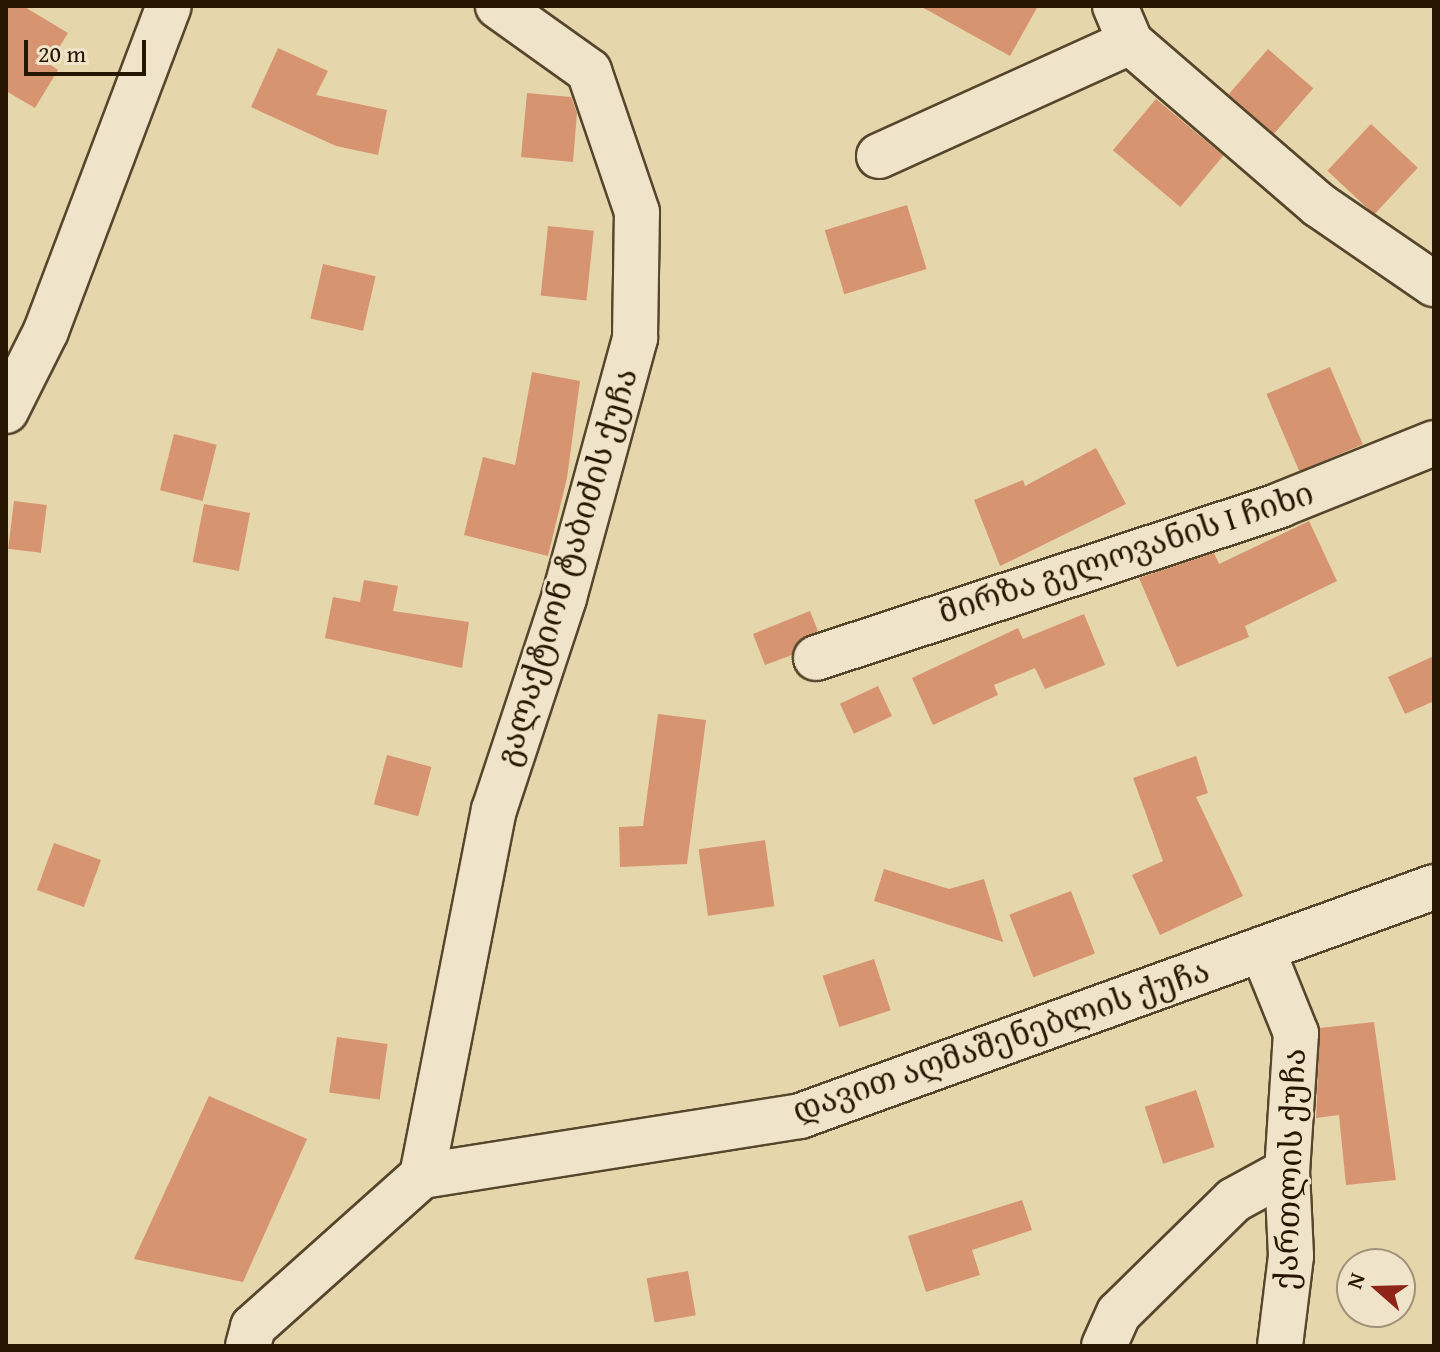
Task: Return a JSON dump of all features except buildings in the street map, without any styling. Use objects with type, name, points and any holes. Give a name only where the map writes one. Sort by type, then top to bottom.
[{"type":"street","points":[[6,411],[46,331],[169,6]]},
{"type":"street","name":"გალაქტიონ ტაბიძის ქუჩა","points":[[422,1176],[494,810],[564,598],[635,338],[637,212],[589,71],[498,6]]},
{"type":"street","points":[[879,156],[1123,24],[1319,205],[1434,284]]},
{"type":"street","name":"მირზა გელოვანის I ჩიხი","points":[[816,658],[1280,505],[1434,443]]},
{"type":"street","name":"დავით აღმაშენებლის ქუჩა","points":[[422,1176],[800,1116],[1434,887]]},
{"type":"street","name":"ქართლის ქუჩა","points":[[1262,949],[1296,1033],[1287,1171],[1291,1256],[1280,1346]]},
{"type":"street","points":[[1104,1346],[1119,1313],[1234,1200],[1287,1171]]},
{"type":"street","points":[[248,1346],[253,1327],[422,1176]]}]
